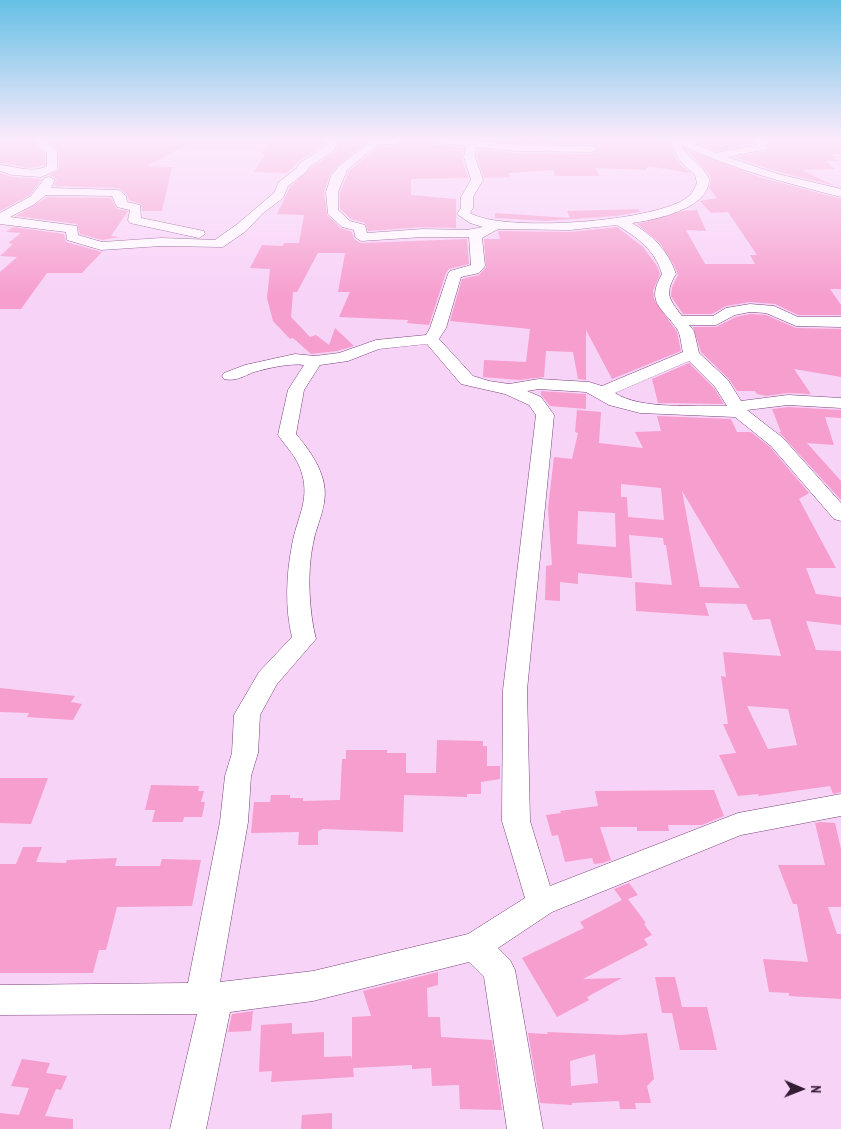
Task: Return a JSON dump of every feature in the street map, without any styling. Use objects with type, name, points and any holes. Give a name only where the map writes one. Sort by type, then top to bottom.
[{"type":"street","points":[[0,219],[43,192]]},
{"type":"street","points":[[68,192],[115,193],[120,196],[121,204],[136,208],[134,220],[224,240]]},
{"type":"street","points":[[0,219],[72,229],[72,237],[101,246],[161,242],[218,244],[241,228],[259,210],[279,196],[280,192]]},
{"type":"street","points":[[332,192],[332,211],[346,224],[360,228],[361,237],[480,232],[497,225]]},
{"type":"street","points":[[470,192],[467,197],[467,208],[463,214],[474,221],[497,225],[590,226],[648,218],[685,205],[701,192]]},
{"type":"street","points":[[621,222],[645,236],[666,260],[670,274],[662,286],[662,300],[676,321],[686,331],[691,354],[722,384],[737,409],[777,442],[841,515]]},
{"type":"street","points":[[431,339],[438,328],[455,274],[474,270],[478,266],[474,245],[475,237],[480,232]]},
{"type":"street","points":[[676,321],[716,320],[731,311],[750,308],[769,309],[796,321],[841,322]]},
{"type":"street","points":[[230,376],[262,365],[295,358],[315,361],[342,358],[376,345],[431,339]]},
{"type":"street","points":[[431,339],[467,380],[509,390],[535,401],[545,415],[515,690],[517,749],[516,821],[541,903]]},
{"type":"street","points":[[602,392],[633,381],[691,354]]},
{"type":"street","points":[[188,1129],[234,822],[238,776],[246,753],[246,715],[268,678],[304,638],[298,615],[302,545],[315,502],[312,475],[304,456],[287,435],[296,390],[315,361]]},
{"type":"street","points":[[509,390],[539,384],[589,387],[615,400],[640,408],[737,409],[765,400],[806,400],[841,403]]},
{"type":"street","points":[[0,1000],[209,998],[312,986],[475,946],[541,903],[738,824],[840,806]]},
{"type":"street","points":[[475,946],[499,970],[525,1129]]},
{"type":"building","points":[[0,192],[32,192],[30,195],[0,211]]},
{"type":"building","points":[[123,192],[166,192],[162,211],[142,211],[141,204],[129,200]]},
{"type":"building","points":[[288,192],[324,192],[327,215],[341,228],[352,232],[354,239],[361,243],[467,239],[469,264],[449,269],[446,273],[429,325],[407,323],[408,320],[339,317],[350,292],[338,292],[345,253],[318,253],[297,292],[293,292],[291,317],[310,337],[316,335],[329,345],[335,328],[354,346],[337,351],[311,354],[293,338],[290,339],[273,321],[267,298],[270,269],[250,268],[262,245],[283,246],[284,243],[299,243],[304,215],[277,214]]},
{"type":"building","points":[[340,192],[411,192],[411,195],[456,199],[456,228],[423,227],[368,231],[365,223],[351,219],[340,209]]},
{"type":"building","points":[[712,192],[814,192],[841,199],[841,289],[830,289],[841,305],[841,315],[798,315],[775,304],[750,302],[726,306],[712,314],[683,314],[671,296],[672,287],[678,275],[674,265],[660,243],[637,224],[683,211],[697,210],[706,231],[686,230],[705,264],[755,264],[750,255],[757,255],[728,212],[711,213],[700,201],[717,198]]},
{"type":"building","points":[[47,197],[111,198],[117,209],[128,211],[111,236],[120,237],[102,240],[80,234],[77,224],[16,216]]},
{"type":"building","points":[[638,209],[640,212],[615,216],[546,221],[495,218],[495,213],[570,218],[567,211]]},
{"type":"building","points":[[13,227],[64,234],[66,242],[102,252],[82,273],[47,273],[21,309],[0,309],[0,272],[17,257],[0,256],[13,244],[8,243],[21,233],[6,232]]},
{"type":"building","points":[[617,227],[643,247],[657,266],[660,274],[653,291],[654,299],[677,332],[681,351],[612,379],[586,330],[586,380],[578,379],[573,352],[546,351],[544,377],[519,380],[483,377],[484,360],[526,362],[530,329],[450,321],[462,279],[479,275],[486,267],[484,239],[500,239],[498,231],[570,232]]},
{"type":"building","points":[[750,314],[766,315],[796,328],[841,329],[841,377],[794,369],[811,394],[788,393],[766,396],[757,394],[755,391],[737,391],[729,379],[701,352],[693,327],[716,327],[736,317]]},
{"type":"building","points":[[689,363],[714,388],[724,404],[658,403],[652,379]]},
{"type":"building","points":[[541,391],[586,394],[586,409],[550,406],[541,395]]},
{"type":"building","points":[[788,407],[841,410],[841,418],[825,417],[834,445],[807,443],[841,481],[841,500],[779,432],[781,432],[772,409]]},
{"type":"building","points":[[577,410],[601,412],[599,443],[643,448],[635,432],[661,431],[657,416],[731,419],[737,432],[751,432],[770,447],[809,493],[799,499],[836,568],[806,568],[816,594],[841,597],[841,625],[806,621],[816,650],[841,651],[841,792],[833,794],[830,786],[759,796],[758,794],[738,796],[719,755],[736,753],[723,724],[728,724],[721,676],[726,677],[723,652],[781,656],[770,619],[753,620],[746,604],[705,603],[709,616],[636,611],[635,582],[672,585],[666,545],[664,545],[663,538],[629,535],[632,578],[578,573],[578,584],[560,582],[560,601],[545,600],[546,566],[552,565],[548,508],[554,457],[572,459],[578,433],[575,432]],"holes":[[[621,484],[661,488],[664,520],[628,517],[627,497],[621,497]],[[682,491],[740,588],[700,587]],[[578,511],[615,513],[616,547],[577,544]],[[747,706],[788,709],[797,745],[768,749]]]},
{"type":"building","points":[[0,688],[75,696],[71,702],[82,704],[73,720],[27,717],[29,713],[0,712]]},
{"type":"building","points":[[437,740],[483,741],[483,746],[487,746],[487,766],[500,766],[500,779],[481,782],[481,794],[467,794],[467,797],[404,795],[403,832],[323,829],[318,831],[318,845],[298,845],[299,832],[251,833],[254,802],[270,802],[271,795],[290,795],[290,798],[303,798],[303,801],[340,800],[342,759],[346,759],[346,750],[387,750],[387,753],[406,753],[406,773],[436,773]]},
{"type":"building","points":[[0,778],[48,778],[31,824],[0,823]]},
{"type":"building","points":[[151,785],[199,786],[198,791],[204,791],[201,802],[205,802],[202,817],[184,817],[183,822],[152,822],[155,810],[145,810]]},
{"type":"building","points":[[714,790],[724,816],[702,825],[668,825],[669,831],[637,831],[637,827],[600,827],[611,860],[603,863],[594,864],[592,858],[565,862],[558,835],[552,836],[546,815],[561,813],[560,811],[598,806],[595,791]]},
{"type":"building","points":[[815,823],[835,823],[841,849],[841,907],[828,907],[837,934],[841,934],[841,999],[789,996],[789,993],[769,992],[763,959],[808,962],[797,904],[793,904],[778,865],[825,865]]},
{"type":"building","points":[[23,847],[42,847],[36,862],[66,863],[67,860],[117,858],[115,866],[160,866],[162,859],[201,860],[192,906],[117,907],[106,950],[99,950],[93,973],[0,973],[0,864],[16,864]]},
{"type":"building","points":[[629,883],[638,895],[628,899],[646,923],[644,924],[652,935],[644,939],[648,945],[583,979],[622,978],[587,997],[589,1000],[557,1017],[522,958],[584,928],[580,922],[622,900],[614,889]]},
{"type":"building","points":[[438,972],[438,985],[427,988],[428,1017],[440,1017],[441,1037],[492,1040],[502,1110],[460,1109],[459,1085],[432,1086],[431,1068],[412,1069],[412,1065],[353,1068],[354,1077],[271,1082],[272,1071],[259,1072],[261,1025],[292,1023],[292,1034],[324,1032],[324,1057],[351,1056],[352,1060],[352,1017],[371,1016],[363,991]]},
{"type":"building","points":[[655,977],[675,977],[682,1007],[707,1007],[717,1050],[680,1050],[672,1013],[662,1013]]},
{"type":"building","points":[[253,1011],[251,1031],[228,1032],[232,1014]]},
{"type":"building","points":[[547,1032],[621,1035],[647,1033],[654,1079],[647,1086],[651,1103],[635,1103],[636,1109],[620,1109],[619,1101],[572,1103],[572,1105],[540,1103],[528,1033],[548,1034]],"holes":[[[595,1054],[598,1083],[571,1086],[570,1061]]]},
{"type":"building","points":[[22,1059],[50,1063],[46,1073],[67,1076],[61,1090],[56,1089],[45,1116],[73,1119],[73,1129],[0,1129],[0,1113],[19,1115],[29,1088],[11,1086]]},
{"type":"building","points":[[332,1113],[332,1129],[301,1129],[302,1115]]}]
